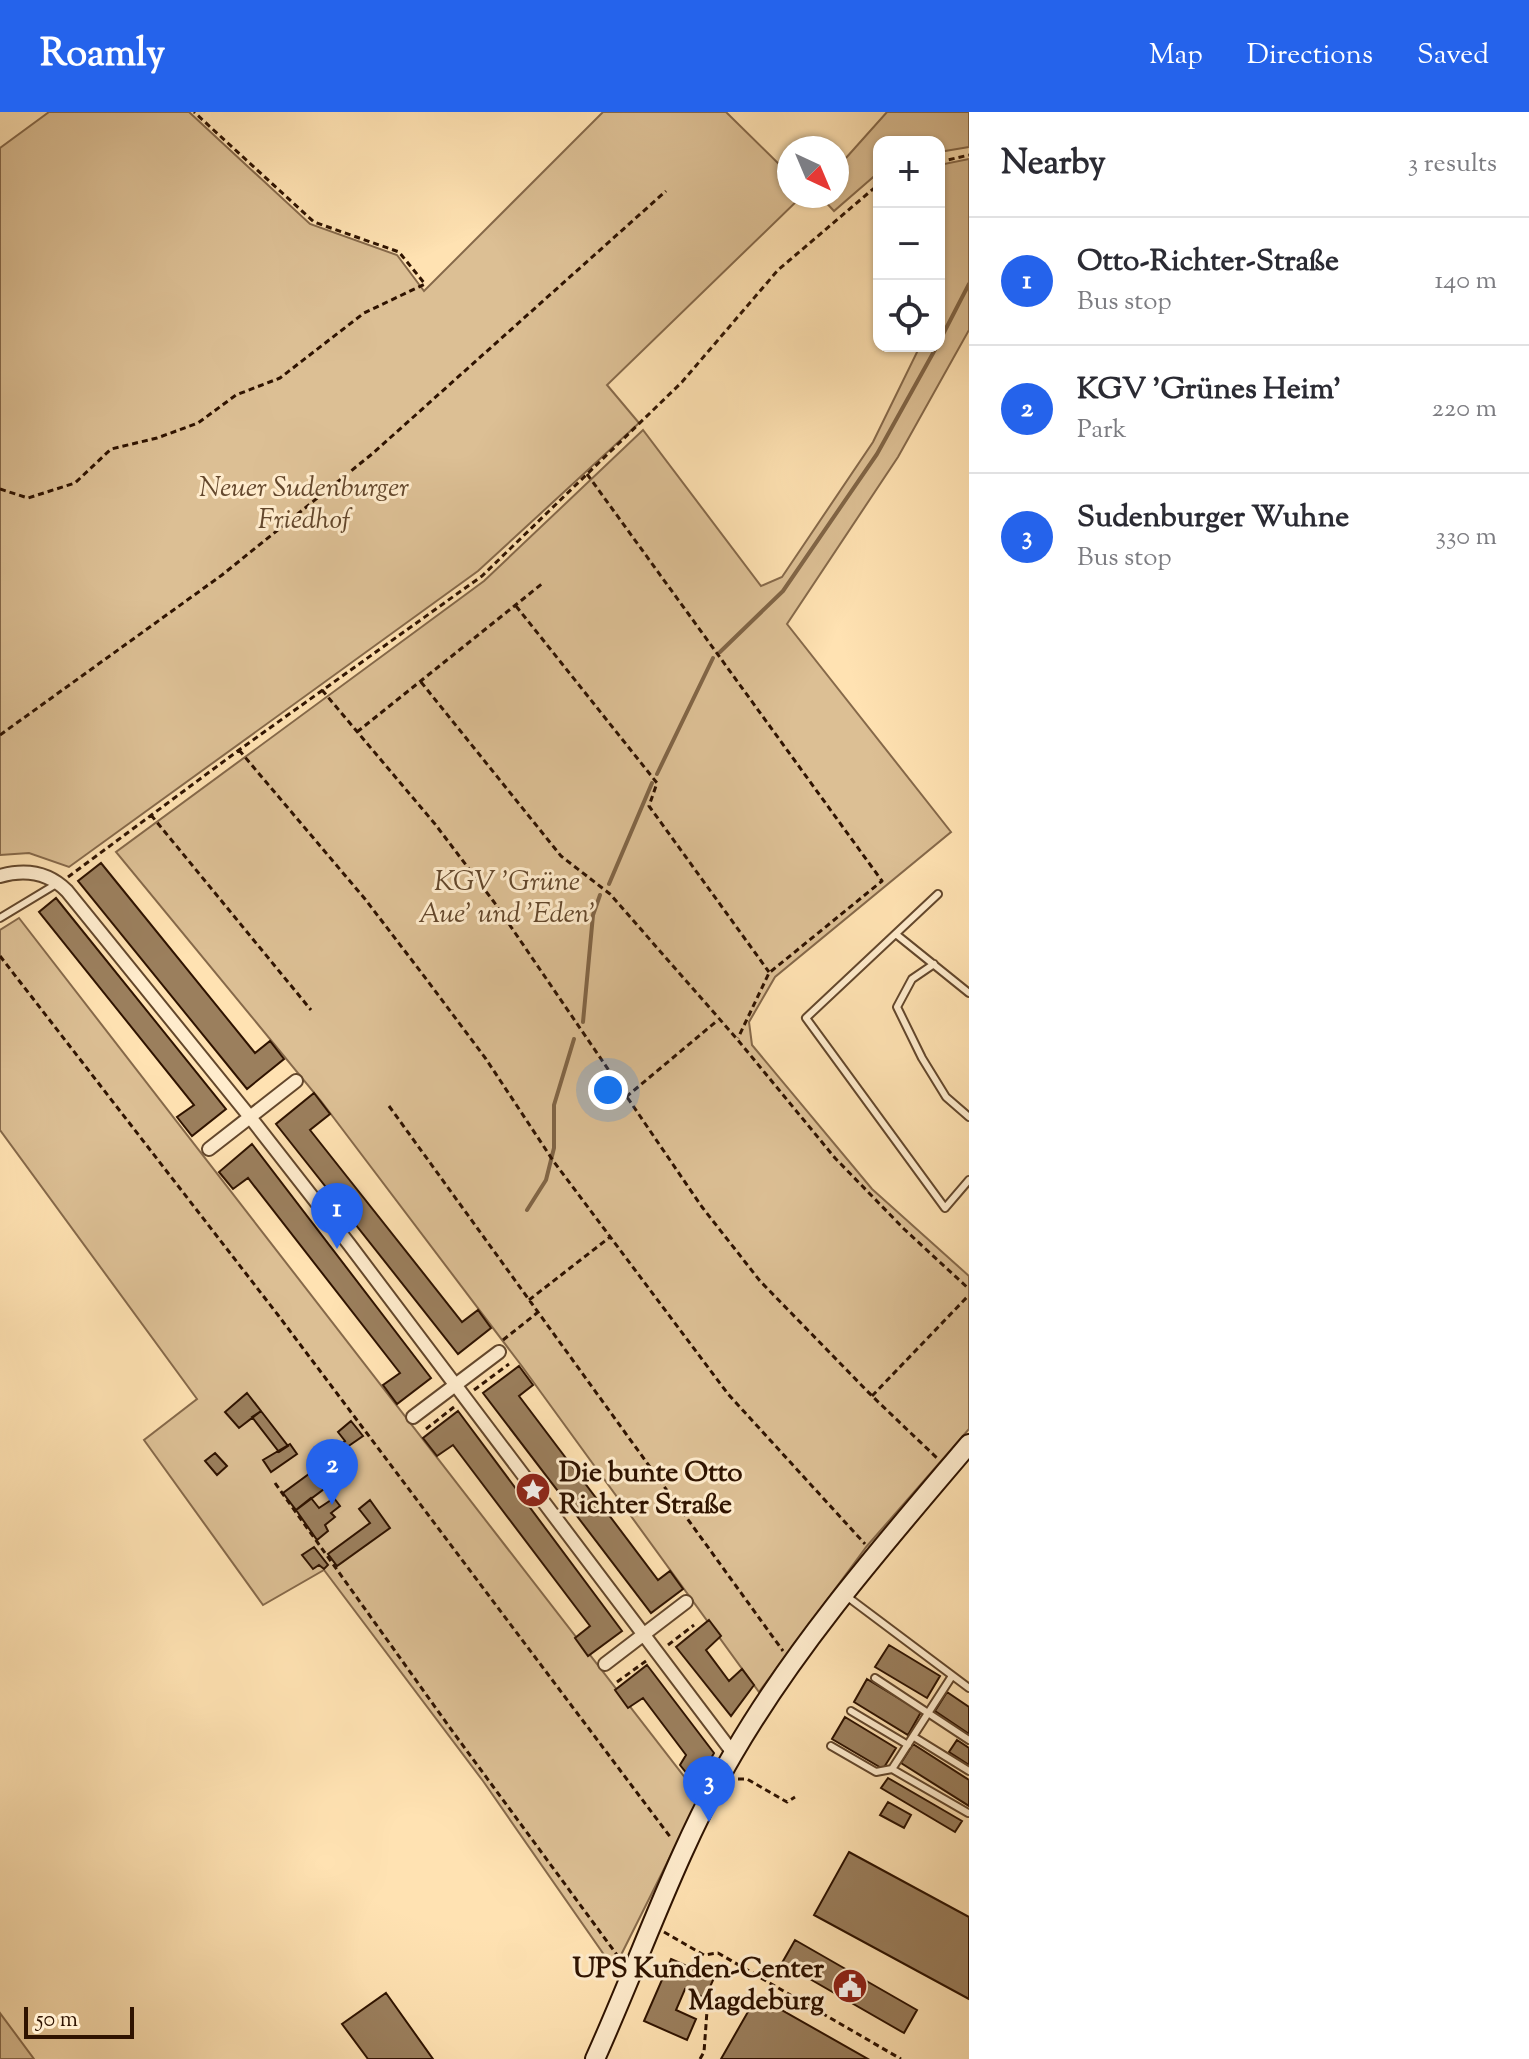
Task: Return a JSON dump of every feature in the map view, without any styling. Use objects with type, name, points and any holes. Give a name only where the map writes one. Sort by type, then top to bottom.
[{"type":"main road","points":[[595,2059],[699,1818],[733,1753],[785,1675],[845,1595],[969,1444]]},
{"type":"street","points":[[0,876],[15,872],[33,873],[58,883],[250,1117],[457,1384],[733,1753]]},
{"type":"street","points":[[209,1149],[296,1081]]},
{"type":"street","points":[[413,1417],[501,1346]]},
{"type":"street","points":[[605,1664],[686,1602]]},
{"type":"lane","points":[[0,918],[58,883]]},
{"type":"lane","points":[[938,894],[806,1018],[945,1208],[969,1180]]},
{"type":"lane","points":[[897,935],[969,993]]},
{"type":"lane","points":[[934,964],[912,979],[897,1007],[922,1058],[946,1097],[969,1117]]},
{"type":"lane","points":[[845,1595],[969,1688]]},
{"type":"lane","points":[[892,1769],[952,1676]]},
{"type":"lane","points":[[875,1678],[969,1740]]},
{"type":"lane","points":[[851,1711],[908,1745]]},
{"type":"lane","points":[[914,1737],[969,1771]]},
{"type":"lane","points":[[831,1746],[876,1772],[892,1769],[968,1813]]},
{"type":"path","points":[[0,489],[28,498],[75,483],[111,449],[157,438],[198,423],[236,395],[280,378],[364,313],[425,284],[399,252],[314,222],[194,112]]},
{"type":"path","points":[[945,161],[969,155]]},
{"type":"path","points":[[58,883],[482,576],[682,382],[778,270],[873,189]]},
{"type":"path","points":[[0,735],[222,575],[372,454],[666,191]]},
{"type":"path","points":[[587,474],[882,881],[769,973],[737,1039]]},
{"type":"path","points":[[357,732],[543,583]]},
{"type":"path","points":[[516,606],[657,783],[649,806],[769,973]]},
{"type":"path","points":[[421,682],[561,856],[610,894],[737,1039],[835,1158],[969,1292],[872,1396]]},
{"type":"path","points":[[322,690],[435,824],[485,891],[702,1207],[760,1281],[872,1396],[941,1461]]},
{"type":"path","points":[[239,750],[365,899],[436,992],[486,1059],[554,1162],[728,1394],[867,1546]]},
{"type":"path","points":[[151,815],[311,1010]]},
{"type":"path","points":[[0,956],[287,1326],[678,1846]]},
{"type":"path","points":[[626,1097],[719,1019]]},
{"type":"path","points":[[389,1106],[786,1656]]},
{"type":"path","points":[[529,1300],[610,1237]]},
{"type":"path","points":[[501,1346],[538,1313]]},
{"type":"path","points":[[474,1390],[509,1364]]},
{"type":"path","points":[[426,1429],[457,1405],[461,1412],[470,1405]]},
{"type":"path","points":[[275,1483],[624,1965]]},
{"type":"path","points":[[730,1778],[747,1779],[787,1802],[795,1797]]},
{"type":"path","points":[[653,1925],[704,1955],[718,1953],[901,2059]]},
{"type":"path","points":[[700,2059],[704,2052],[707,2011]]},
{"type":"green space","name":"Neuer Sudenburger Friedhof","points":[[49,112],[189,112],[310,224],[397,255],[424,291],[603,112],[726,112],[777,162],[777,208],[790,208],[607,385],[639,423],[478,571],[69,867],[29,853],[0,855],[0,148]]},
{"type":"green space","points":[[887,112],[969,112],[969,147],[945,151],[945,136],[873,136],[873,177],[849,198],[849,155]]},
{"type":"green space","name":"KGV 'Grüne Aue' und 'Eden'","points":[[969,159],[969,330],[898,457],[787,624],[951,832],[775,977],[749,1022],[752,1045],[872,1189],[969,1276],[969,1429],[867,1546],[759,1692],[521,1365],[321,1101],[116,852],[484,581],[643,430],[761,586],[782,577],[873,442],[917,352],[945,352],[945,164]]},
{"type":"green space","points":[[19,918],[700,1797],[614,1969],[483,1781],[324,1570],[263,1605],[144,1440],[197,1399],[0,1130],[0,930]]},
{"type":"green space","points":[[0,2013],[34,2059],[0,2059]]},
{"type":"building","points":[[101,863],[255,1053],[270,1041],[284,1059],[247,1089],[78,881]]},
{"type":"building","points":[[56,898],[226,1109],[192,1136],[177,1117],[194,1105],[39,912]]},
{"type":"building","points":[[314,1093],[330,1114],[310,1130],[462,1322],[478,1310],[491,1328],[458,1354],[276,1124]]},
{"type":"building","points":[[252,1144],[431,1378],[397,1404],[383,1385],[400,1373],[248,1178],[233,1189],[219,1172]]},
{"type":"building","points":[[519,1366],[533,1385],[519,1396],[658,1580],[670,1571],[683,1589],[651,1613],[483,1393]]},
{"type":"building","points":[[247,1393],[261,1411],[239,1428],[225,1412]]},
{"type":"building","points":[[261,1411],[288,1446],[279,1452],[252,1417]]},
{"type":"building","points":[[458,1411],[622,1631],[588,1656],[575,1638],[590,1626],[453,1445],[437,1456],[423,1438]]},
{"type":"building","points":[[351,1421],[363,1436],[337,1454],[334,1450],[345,1441],[338,1432]]},
{"type":"building","points":[[290,1444],[297,1454],[271,1472],[263,1460]]},
{"type":"building","points":[[215,1453],[227,1466],[217,1475],[205,1461]]},
{"type":"building","points":[[339,1456],[347,1466],[341,1470],[344,1474],[296,1510],[283,1493],[332,1457]]},
{"type":"building","points":[[311,1498],[319,1508],[334,1498],[340,1506],[331,1513],[335,1517],[325,1525],[328,1531],[317,1540],[296,1510]]},
{"type":"building","points":[[370,1500],[390,1528],[337,1566],[328,1554],[370,1523],[359,1509]]},
{"type":"building","points":[[314,1547],[328,1565],[324,1569],[319,1565],[313,1569],[302,1555]]},
{"type":"building","points":[[709,1620],[721,1636],[706,1650],[729,1681],[742,1669],[754,1685],[731,1716],[676,1647]]},
{"type":"building","points":[[889,1645],[940,1676],[927,1698],[875,1667]]},
{"type":"building","points":[[647,1665],[714,1753],[696,1785],[680,1765],[686,1755],[643,1698],[628,1708],[615,1690]]},
{"type":"building","points":[[867,1679],[921,1712],[908,1735],[854,1702]]},
{"type":"building","points":[[947,1692],[969,1707],[969,1734],[935,1711]]},
{"type":"building","points":[[845,1717],[896,1748],[883,1769],[832,1739]]},
{"type":"building","points":[[957,1740],[969,1748],[969,1765],[949,1752]]},
{"type":"building","points":[[913,1744],[969,1780],[969,1806],[901,1763]]},
{"type":"building","points":[[888,1778],[962,1821],[955,1832],[881,1788]]},
{"type":"building","points":[[888,1802],[911,1815],[904,1828],[880,1815]]},
{"type":"building","points":[[849,1852],[969,1917],[969,1999],[814,1915]]},
{"type":"building","name":"UPS Kunden-Center Magdeburg","points":[[795,1940],[917,2010],[904,2033],[782,1963]]},
{"type":"building","points":[[671,1959],[714,1978],[705,1998],[685,1989],[676,2010],[696,2019],[687,2040],[644,2021]]},
{"type":"building","points":[[386,1993],[433,2059],[368,2059],[342,2024]]},
{"type":"building","points":[[757,1996],[868,2059],[721,2059]]},
{"type":"waterway","points":[[945,330],[969,284]]},
{"type":"waterway","points":[[720,652],[783,591],[877,454],[934,352]]},
{"type":"waterway","points":[[657,774],[713,658]]},
{"type":"waterway","points":[[609,884],[652,783]]},
{"type":"waterway","points":[[583,1022],[593,915],[600,895]]},
{"type":"waterway","points":[[527,1210],[546,1180],[554,1148],[554,1105],[574,1039]]},
{"type":"place","name":"Otto-Richter-Straße","points":[[337,1249]]},
{"type":"place","name":"Die bunte Otto Richter Straße","points":[[533,1490]]},
{"type":"place","name":"KGV 'Grünes Heim'","points":[[332,1505]]},
{"type":"place","name":"Sudenburger Wuhne","points":[[709,1822]]},
{"type":"place","name":"UPS Kunden-Center Magdeburg","points":[[850,1986]]}]
